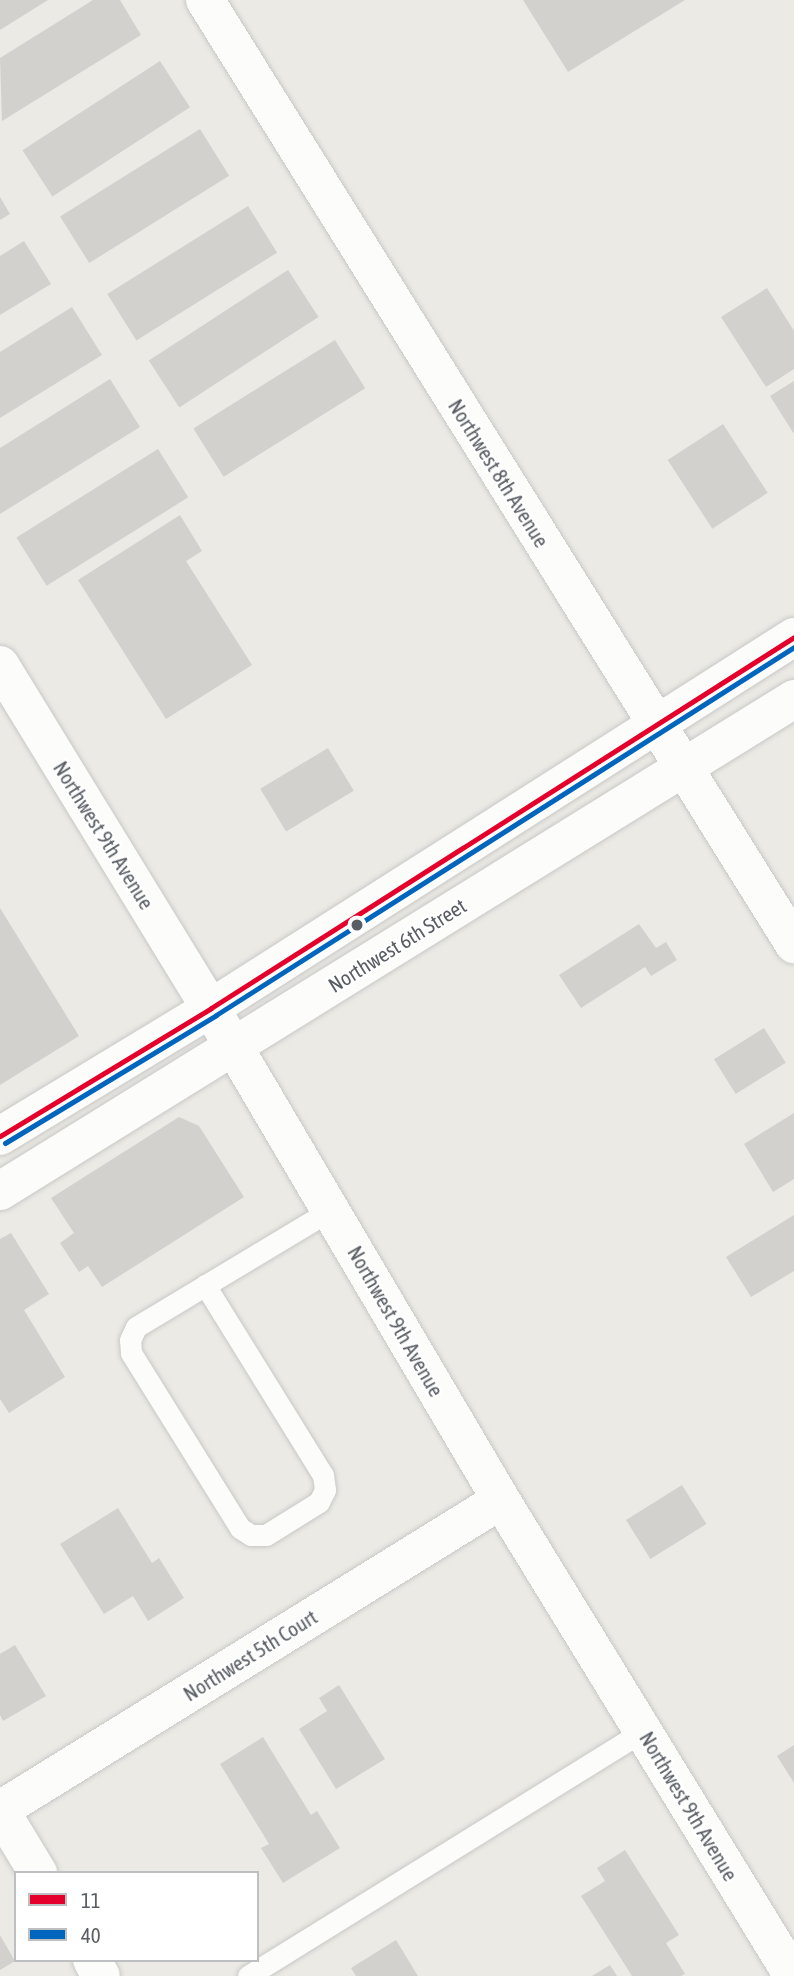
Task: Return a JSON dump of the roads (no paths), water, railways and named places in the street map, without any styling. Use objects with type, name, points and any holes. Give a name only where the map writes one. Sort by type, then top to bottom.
[{"type":"street","name":"Northwest 8th Avenue","points":[[205,0],[794,944]]},
{"type":"street","points":[[0,1136],[211,1008],[654,723],[794,637]]},
{"type":"street","name":"Northwest 9th Avenue","points":[[0,665],[234,1046],[501,1500],[793,1976]]},
{"type":"street","name":"Northwest 6th Street","points":[[0,1191],[794,699]]},
{"type":"street","name":"Northwest 5th Court","points":[[0,1810],[501,1500]]},
{"type":"street","points":[[0,1810],[37,1871]]},
{"type":"lane","points":[[205,1285],[323,1475],[325,1490],[318,1502],[266,1535],[251,1535],[240,1528],[131,1353],[130,1340],[136,1326],[331,1210]]},
{"type":"lane","points":[[248,1976],[643,1731]]}]
